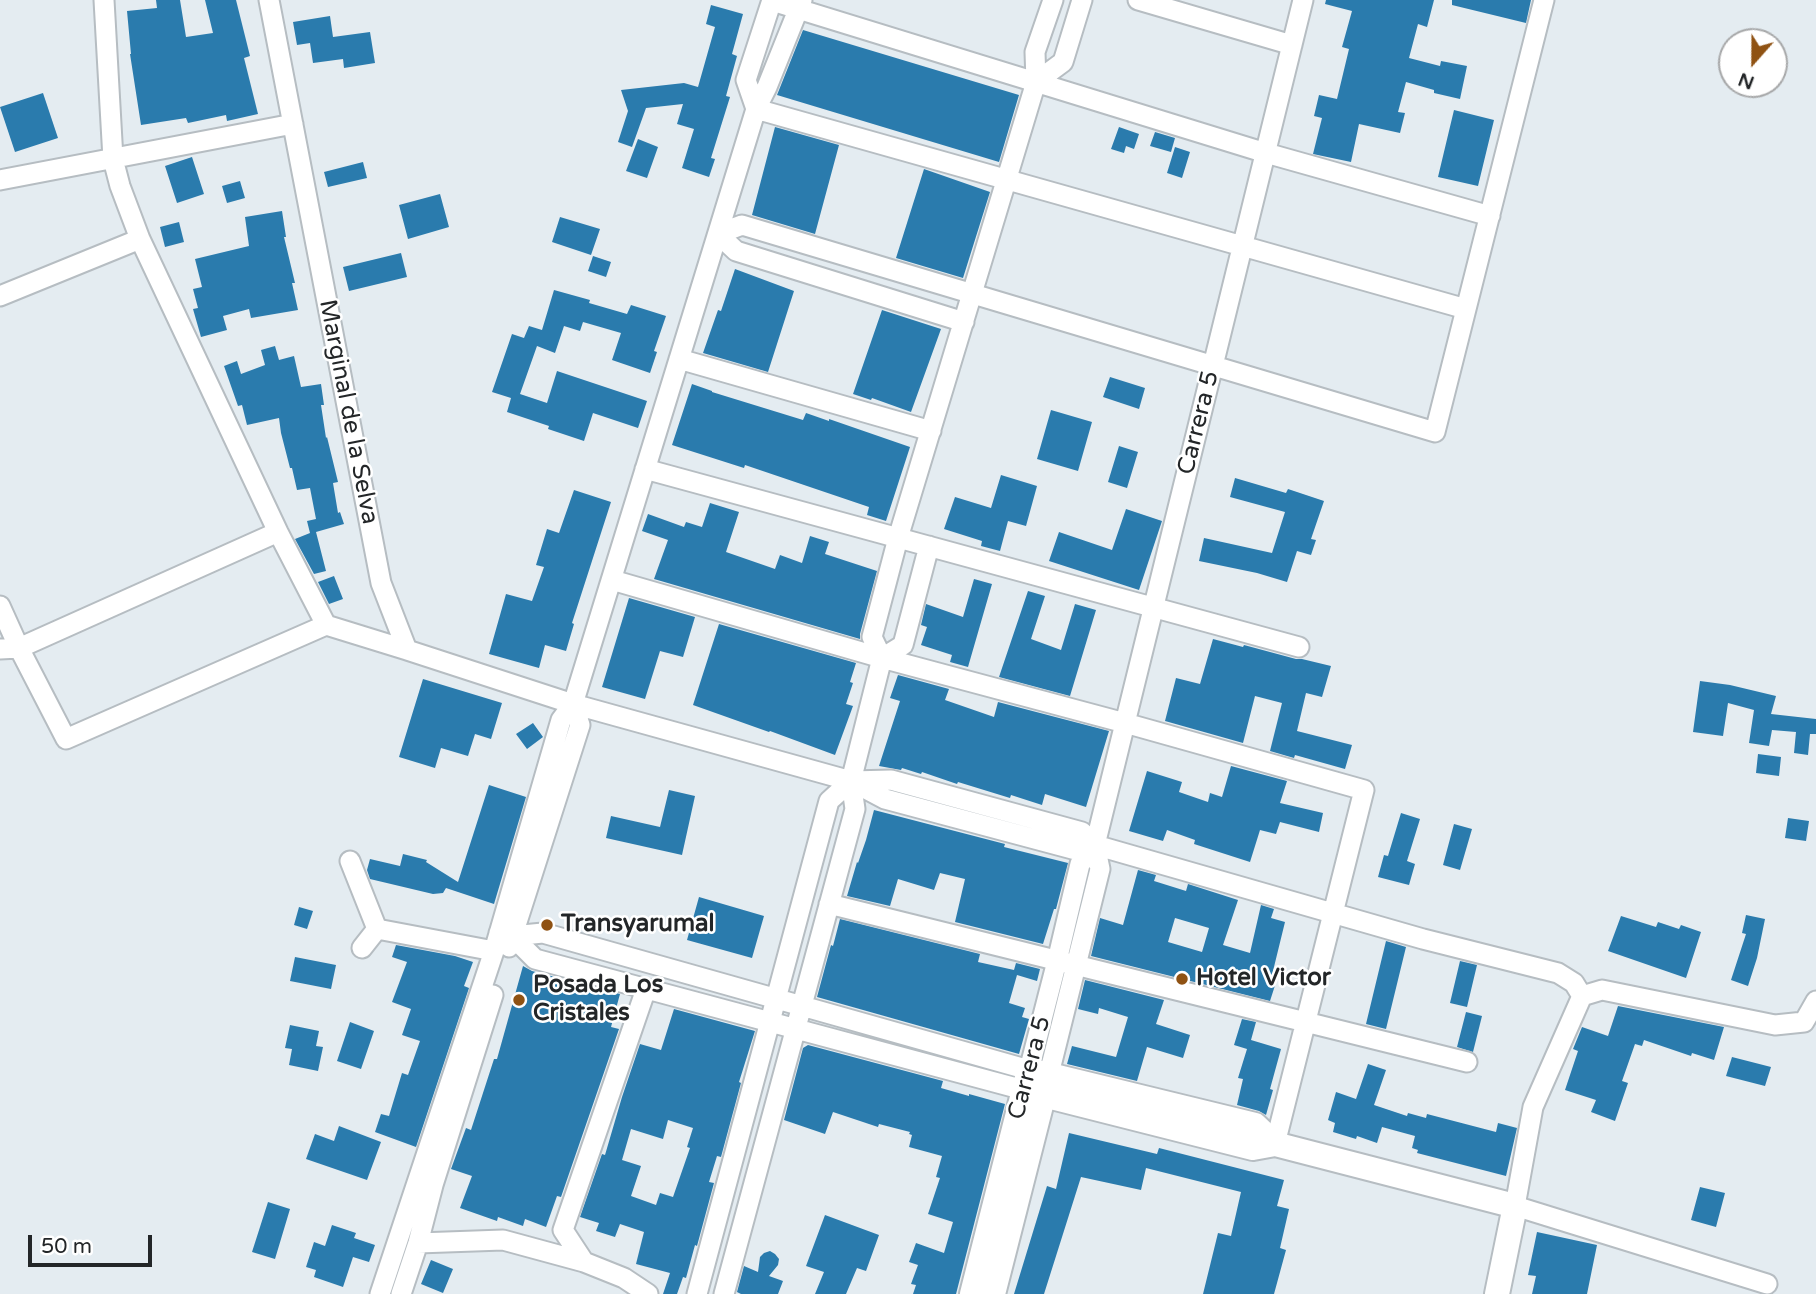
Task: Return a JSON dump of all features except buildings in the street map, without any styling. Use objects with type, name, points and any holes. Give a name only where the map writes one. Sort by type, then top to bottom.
[{"type":"main road","points":[[1036,1082],[1253,1148],[1275,1144],[1515,1206],[1497,1294]]},
{"type":"main road","name":"Carrera 5","points":[[972,1294],[1036,1082]]},
{"type":"main road","name":"Carrera 5","points":[[993,1294],[1036,1082]]},
{"type":"street","points":[[104,0],[113,159],[120,186],[139,239],[278,532],[326,625]]},
{"type":"street","name":"Marginal de la Selva","points":[[270,0],[381,583],[407,650]]},
{"type":"street","points":[[756,109],[746,80],[772,0],[800,5],[1266,153],[1490,216]]},
{"type":"street","points":[[724,1294],[855,809],[851,781],[882,658],[872,637],[898,538],[1036,82],[1035,52],[1053,0]]},
{"type":"street","points":[[1036,82],[1063,62],[1082,0]]},
{"type":"street","points":[[1138,0],[1292,45]]},
{"type":"street","name":"Carrera 5","points":[[1036,1082],[1067,963],[1080,864],[1095,845],[1303,0]]},
{"type":"street","points":[[718,234],[742,225],[1435,432],[1544,0]]},
{"type":"street","points":[[380,1294],[502,940],[580,725],[573,705],[611,580],[756,109],[800,5]]},
{"type":"street","points":[[756,109],[1466,309]]},
{"type":"street","points":[[0,180],[293,124]]},
{"type":"street","points":[[718,234],[736,251],[964,322]]},
{"type":"street","points":[[0,296],[139,239]]},
{"type":"street","points":[[679,359],[931,431]]},
{"type":"street","points":[[645,469],[1299,647]]},
{"type":"street","points":[[9,649],[278,532]]},
{"type":"street","points":[[882,658],[903,645],[929,546]]},
{"type":"street","points":[[611,580],[882,658],[1364,790],[1275,1144]]},
{"type":"street","points":[[0,606],[9,649],[66,739],[326,625],[573,705],[851,781],[885,799],[1076,850],[1095,845],[1423,939],[1558,973],[1574,984],[1582,996]]},
{"type":"street","points":[[697,1294],[829,801],[851,781]]},
{"type":"street","points":[[350,861],[377,929]]},
{"type":"street","points":[[830,904],[1467,1062]]},
{"type":"street","points":[[377,929],[502,940],[543,933],[802,1006],[1036,1082]]},
{"type":"street","points":[[362,948],[377,929]]},
{"type":"street","points":[[502,940],[535,960],[771,1023],[1036,1082]]},
{"type":"street","points":[[401,1294],[418,1243],[502,940]]},
{"type":"street","points":[[584,1262],[563,1230],[646,989]]},
{"type":"street","points":[[1766,1284],[1515,1206],[1533,1107],[1582,996],[1602,990],[1775,1025],[1804,1022],[1816,1001]]},
{"type":"street","points":[[418,1243],[503,1240],[584,1262],[624,1278],[648,1294]]},
{"type":"place","name":"Transyarumal","points":[[547,925]]},
{"type":"place","name":"Hotel Victor","points":[[1182,979]]},
{"type":"place","name":"Posada Los Cristales","points":[[519,1000]]}]
